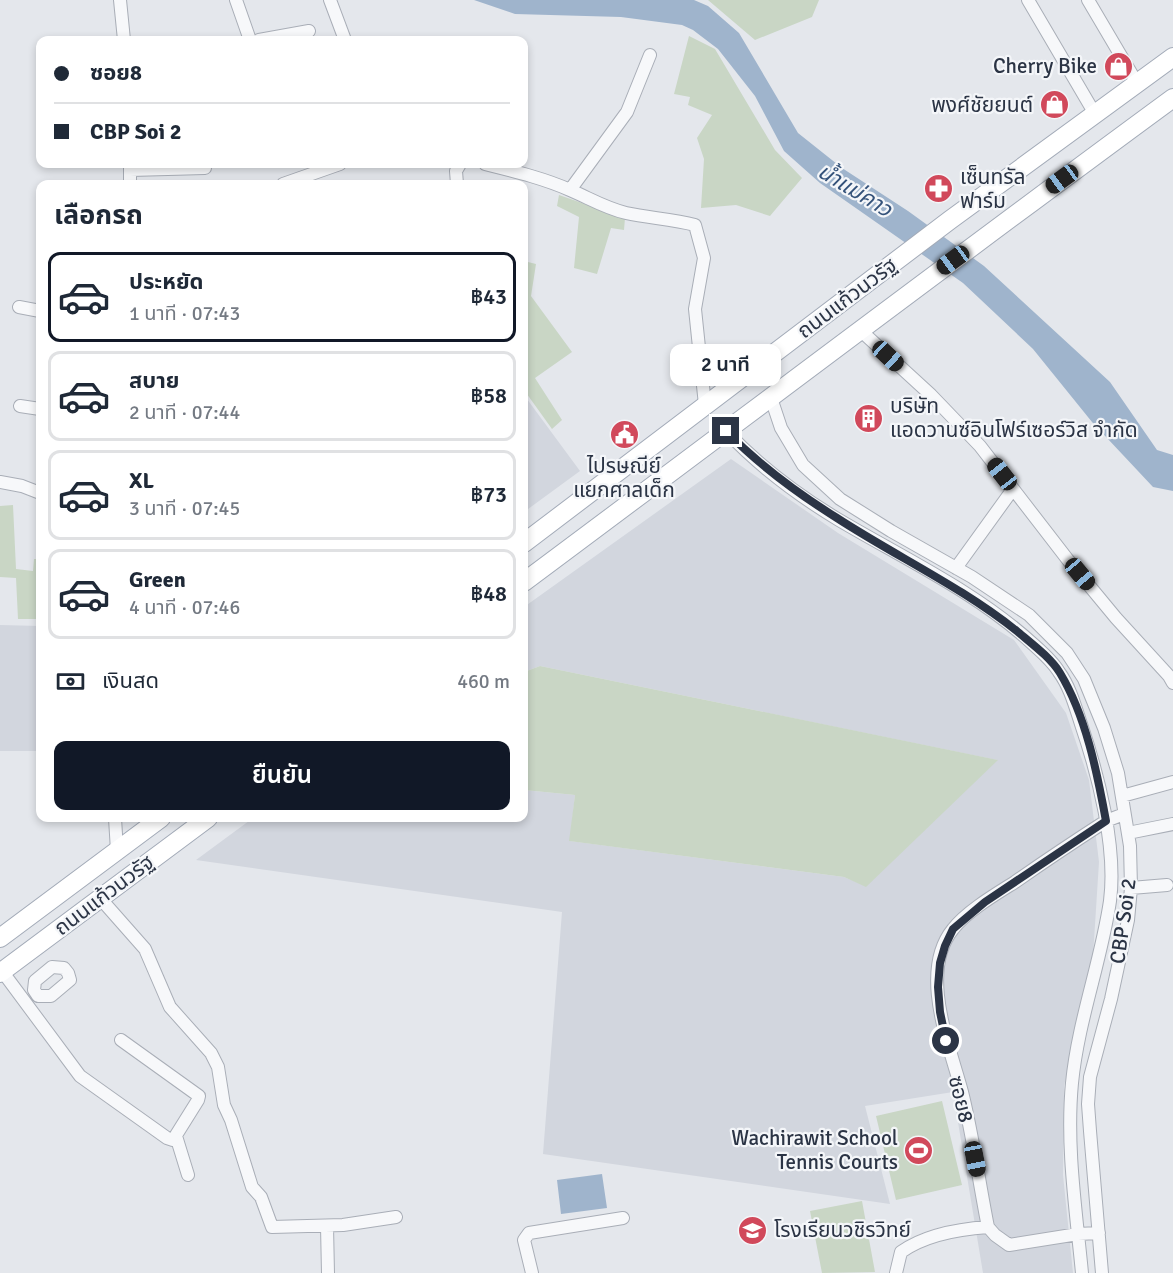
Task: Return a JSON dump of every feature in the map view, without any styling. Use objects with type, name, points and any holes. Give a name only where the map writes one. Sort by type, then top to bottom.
[{"type":"main road","name":"ถนนแก้วนวรัฐ","points":[[528,540],[950,220],[1173,57]]},
{"type":"main road","name":"ถนนแก้วนวรัฐ","points":[[528,579],[918,285],[1173,98]]},
{"type":"main road","name":"ถนนแก้วนวรัฐ","points":[[0,938],[154,822]]},
{"type":"main road","name":"ถนนแก้วนวรัฐ","points":[[1,972],[203,822]]},
{"type":"street","points":[[120,0],[124,36]]},
{"type":"street","points":[[236,0],[249,36]]},
{"type":"street","points":[[330,0],[344,36]]},
{"type":"street","points":[[1028,0],[1095,114]]},
{"type":"street","points":[[1088,0],[1137,83]]},
{"type":"street","points":[[281,36],[309,31]]},
{"type":"street","points":[[570,190],[627,112],[650,55]]},
{"type":"street","points":[[294,180],[329,168]]},
{"type":"street","points":[[498,168],[570,190],[594,203],[626,213],[695,225],[704,258],[695,309],[705,405]]},
{"type":"street","points":[[19,307],[36,310]]},
{"type":"street","points":[[859,329],[931,395],[980,446],[1089,585],[1160,665],[1173,683]]},
{"type":"street","name":"CBP Soi 2","points":[[771,398],[781,428],[803,465],[840,499],[956,568],[1029,615],[1067,653],[1084,679],[1104,728],[1118,773],[1122,796],[1128,833],[1131,888],[1128,920],[1111,999],[1090,1077],[1089,1122],[1102,1273]]},
{"type":"street","points":[[20,406],[36,408]]},
{"type":"street","name":"CBP Soi 2","points":[[726,431],[746,452],[837,519],[935,575],[993,613],[1035,645],[1059,671],[1072,697],[1096,770],[1106,821],[1110,862],[1110,898],[1072,1082],[1070,1121],[1082,1273]]},
{"type":"street","points":[[798,491],[810,471]]},
{"type":"street","points":[[0,482],[36,491]]},
{"type":"street","points":[[956,568],[1013,489]]},
{"type":"street","points":[[1160,665],[1173,660]]},
{"type":"street","points":[[1122,796],[1173,782]]},
{"type":"street","name":"ซอย8","points":[[988,1227],[962,1092],[940,1012],[938,987],[942,954],[953,929],[985,902],[1106,821],[1124,814]]},
{"type":"street","points":[[115,822],[117,851]]},
{"type":"street","points":[[1128,833],[1173,824]]},
{"type":"street","points":[[1131,888],[1167,885]]},
{"type":"street","points":[[100,898],[144,950],[170,1007],[211,1053],[218,1067],[224,1105],[252,1187],[261,1197],[272,1227],[327,1226],[396,1217]]},
{"type":"street","points":[[1,972],[29,997],[80,1076],[172,1140],[199,1096],[121,1040]]},
{"type":"street","points":[[176,1136],[188,1175]]},
{"type":"street","points":[[532,1273],[524,1240],[529,1233],[623,1218]]},
{"type":"street","points":[[327,1226],[328,1273]]},
{"type":"street","points":[[896,1273],[901,1252],[914,1243],[965,1229],[988,1227],[1009,1245],[1099,1233]]},
{"type":"shaded area","points":[[528,400],[580,471],[528,509]]},
{"type":"shaded area","points":[[731,459],[838,533],[1014,640],[1066,713],[1089,780],[1099,862],[1093,956],[1064,1086],[1063,1175],[1073,1273],[983,1273],[953,1092],[865,1106],[890,1204],[543,1154],[562,912],[196,860],[248,822],[528,822],[528,790],[575,795],[570,841],[844,877],[866,886],[997,760],[540,666],[528,670],[528,604]]},
{"type":"shaded area","points":[[0,625],[36,626],[36,751],[0,751]]},
{"type":"green space","points":[[708,0],[819,0],[812,17],[755,40]]},
{"type":"green space","points":[[689,36],[715,49],[775,150],[802,178],[770,216],[736,205],[701,208],[704,159],[697,138],[712,115],[688,105],[690,97],[674,94]]},
{"type":"green space","points":[[559,195],[625,218],[624,230],[611,228],[597,274],[574,268],[579,217],[557,206]]},
{"type":"green space","points":[[528,262],[536,264],[531,296],[572,352],[535,378],[562,420],[552,429],[528,396]]},
{"type":"green space","points":[[13,505],[16,569],[33,571],[34,559],[36,559],[36,619],[18,619],[16,578],[0,577],[0,506]]},
{"type":"green space","points":[[540,666],[998,760],[866,887],[844,877],[569,841],[575,795],[528,790],[528,670]]},
{"type":"green space","name":"Wachirawit School Tennis Courts","points":[[942,1101],[962,1185],[896,1200],[876,1116]]},
{"type":"green space","points":[[862,1201],[875,1272],[822,1273],[810,1211]]},
{"type":"water","name":"น้ำแม่คาว","points":[[474,0],[694,0],[708,6],[739,33],[798,133],[842,168],[908,211],[984,266],[1110,382],[1157,450],[1173,455],[1173,491],[1153,487],[1092,422],[1033,349],[963,283],[820,183],[784,151],[755,96],[718,49],[693,30],[682,25],[621,17],[515,14]]},
{"type":"water","points":[[602,1174],[607,1208],[561,1214],[557,1180]]},
{"type":"place","name":"Cherry Bike","points":[[1118,66]]},
{"type":"place","name":"พงศ์ชัยยนต์","points":[[1054,105]]},
{"type":"place","name":"เซ็นทรัล ฟาร์ม","points":[[939,189]]},
{"type":"place","name":"บริษัท แอดวานซ์อินโฟร์เซอร์วิส จำกัด","points":[[869,418]]},
{"type":"place","name":"ไปรษณีย์ แยกศาลเด็ก","points":[[624,435]]},
{"type":"place","name":"Wachirawit School Tennis Courts","points":[[919,1150]]},
{"type":"place","name":"โรงเรียนวชิรวิทย์","points":[[753,1230]]},
{"type":"route","points":[[726,431],[746,452],[837,519],[935,575],[1008,624],[1035,645],[1059,671],[1072,697],[1096,770],[1106,821],[985,902],[953,929],[940,963],[938,987],[946,1041]]}]
